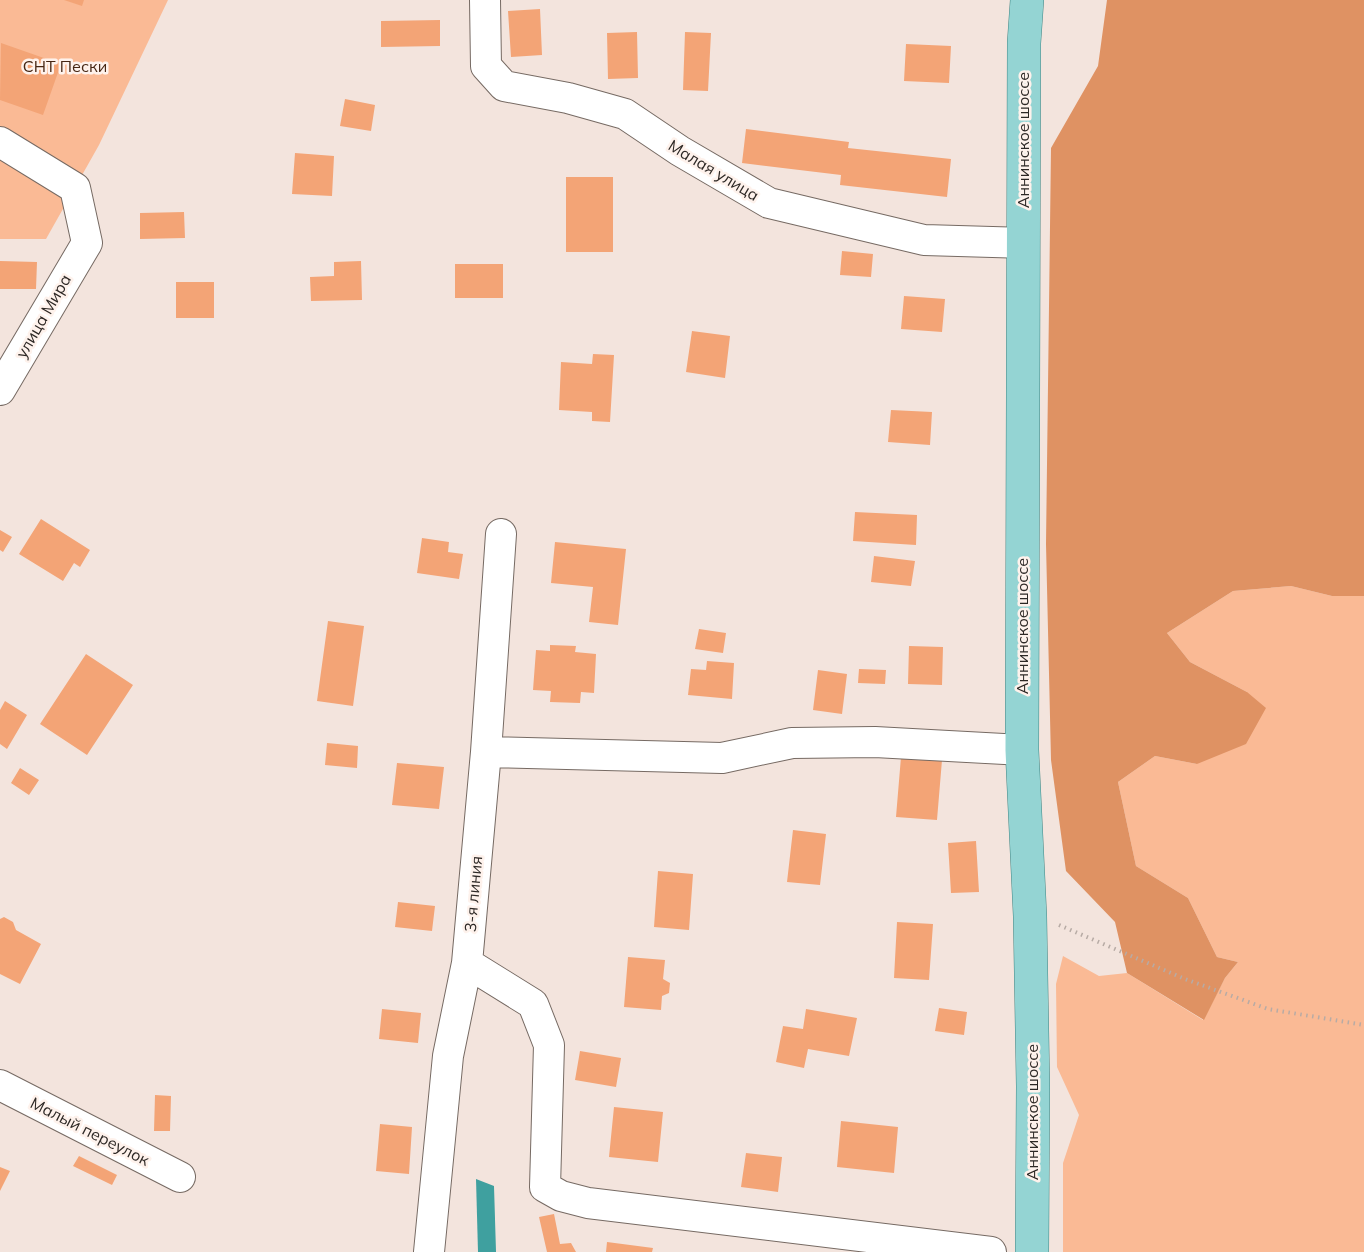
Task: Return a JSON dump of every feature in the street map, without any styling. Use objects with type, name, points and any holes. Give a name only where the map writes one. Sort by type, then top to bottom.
[{"type":"main road","name":"Аннинское шоссе","points":[[1027,0],[1023,43],[1022,750],[1030,916],[1033,1086],[1032,1252]]},
{"type":"street","name":"Малая улица","points":[[485,0],[486,66],[504,86],[568,98],[625,114],[680,151],[769,203],[924,240],[1023,243]]},
{"type":"street","name":"улица Мира","points":[[0,142],[75,188],[87,243],[0,390]]},
{"type":"street","name":"3-я линия","points":[[429,1252],[448,1056],[467,963],[486,752],[501,534]]},
{"type":"street","points":[[486,752],[722,758],[792,743],[875,741],[1022,750]]},
{"type":"street","points":[[467,963],[533,1004],[549,1045],[545,1187],[561,1197],[588,1203],[991,1252]]},
{"type":"street","name":"Малый переулок","points":[[0,1085],[180,1177]]},
{"type":"path","points":[[1030,916],[1066,928],[1185,979],[1268,1009],[1364,1025]]},
{"type":"green space","name":"СНТ Пески","points":[[0,0],[168,0],[99,145],[46,239],[0,239]]},
{"type":"green space","points":[[1291,586],[1332,596],[1364,596],[1364,1252],[1063,1252],[1063,1163],[1079,1115],[1057,1067],[1056,984],[1063,956],[1099,976],[1127,973],[1203,1020],[1225,978],[1238,962],[1217,957],[1188,898],[1136,866],[1118,782],[1155,756],[1197,764],[1247,692],[1190,662],[1167,633],[1233,591]]},
{"type":"shaded area","points":[[1107,0],[1364,0],[1364,596],[1332,596],[1291,586],[1233,591],[1167,633],[1190,662],[1247,692],[1266,708],[1246,744],[1197,764],[1155,756],[1118,782],[1136,866],[1188,898],[1217,957],[1238,962],[1225,978],[1204,1020],[1127,973],[1115,922],[1066,871],[1051,760],[1046,544],[1051,148],[1098,66]]},
{"type":"water","points":[[476,1179],[494,1186],[496,1252],[478,1252]]},
{"type":"building","points":[[64,0],[84,0],[82,6]]},
{"type":"building","points":[[540,9],[542,55],[511,57],[508,11]]},
{"type":"building","points":[[440,20],[440,46],[381,47],[381,21]]},
{"type":"building","points":[[637,32],[638,78],[608,79],[607,33]]},
{"type":"building","points":[[685,32],[711,33],[708,91],[683,90]]},
{"type":"building","points":[[1,43],[61,64],[43,115],[0,100]]},
{"type":"building","points":[[906,44],[951,46],[949,83],[904,81]]},
{"type":"building","points":[[345,99],[375,105],[371,131],[340,126]]},
{"type":"building","points":[[746,129],[849,142],[848,148],[951,159],[947,197],[840,185],[841,175],[742,163]]},
{"type":"building","points":[[295,153],[334,156],[332,196],[292,194]]},
{"type":"building","points":[[566,177],[613,177],[613,252],[566,252]]},
{"type":"building","points":[[184,212],[185,238],[140,239],[140,213]]},
{"type":"building","points":[[842,251],[873,254],[871,277],[840,275]]},
{"type":"building","points":[[0,261],[37,262],[36,289],[0,289]]},
{"type":"building","points":[[361,261],[362,300],[311,301],[310,277],[334,276],[334,262]]},
{"type":"building","points":[[455,264],[503,264],[503,298],[455,298]]},
{"type":"building","points":[[176,282],[214,282],[214,318],[176,318]]},
{"type":"building","points":[[904,296],[945,299],[942,332],[901,329]]},
{"type":"building","points":[[692,331],[730,336],[725,378],[686,372]]},
{"type":"building","points":[[593,354],[614,355],[610,422],[592,421],[592,412],[559,410],[561,362],[592,364]]},
{"type":"building","points":[[891,410],[932,412],[930,445],[888,442]]},
{"type":"building","points":[[855,512],[917,515],[916,545],[853,541]]},
{"type":"building","points":[[41,519],[90,550],[80,567],[74,563],[63,581],[19,554]]},
{"type":"building","points":[[0,530],[12,537],[3,552],[0,550]]},
{"type":"building","points":[[422,538],[449,542],[448,552],[463,554],[459,579],[417,573]]},
{"type":"building","points":[[555,542],[626,549],[618,625],[589,622],[593,587],[551,583]]},
{"type":"building","points":[[874,556],[915,561],[911,586],[871,582]]},
{"type":"building","points":[[328,621],[364,626],[353,706],[317,701]]},
{"type":"building","points":[[699,629],[726,633],[723,653],[695,649]]},
{"type":"building","points":[[550,645],[576,646],[575,652],[596,654],[594,693],[581,692],[580,703],[550,702],[551,691],[533,690],[536,650],[550,651]]},
{"type":"building","points":[[909,646],[943,647],[942,685],[908,684]]},
{"type":"building","points":[[86,654],[133,685],[87,755],[40,724]]},
{"type":"building","points":[[707,661],[734,663],[732,699],[688,695],[691,669],[706,670]]},
{"type":"building","points":[[859,669],[886,670],[885,684],[858,683]]},
{"type":"building","points":[[818,670],[847,674],[842,714],[813,710]]},
{"type":"building","points":[[5,701],[27,715],[7,749],[0,744],[0,710]]},
{"type":"building","points":[[327,743],[358,746],[357,768],[325,765]]},
{"type":"building","points":[[901,757],[942,760],[937,820],[896,817]]},
{"type":"building","points":[[397,763],[444,767],[439,809],[392,805]]},
{"type":"building","points":[[20,768],[39,780],[29,795],[11,783]]},
{"type":"building","points":[[793,830],[826,834],[820,885],[787,882]]},
{"type":"building","points":[[976,841],[979,892],[951,893],[948,843]]},
{"type":"building","points":[[658,871],[693,874],[689,930],[654,927]]},
{"type":"building","points":[[398,902],[435,906],[432,931],[395,927]]},
{"type":"building","points":[[4,917],[13,922],[16,930],[41,944],[20,984],[0,974],[0,919]]},
{"type":"building","points":[[897,922],[933,924],[929,980],[894,978]]},
{"type":"building","points":[[628,957],[665,960],[663,979],[670,983],[669,993],[662,996],[661,1010],[624,1007]]},
{"type":"building","points":[[939,1008],[967,1012],[964,1035],[935,1031]]},
{"type":"building","points":[[382,1009],[421,1013],[418,1043],[379,1039]]},
{"type":"building","points":[[806,1009],[857,1018],[849,1056],[808,1049],[804,1068],[776,1062],[783,1026],[803,1029]]},
{"type":"building","points":[[580,1051],[621,1058],[616,1087],[575,1080]]},
{"type":"building","points":[[155,1095],[171,1096],[170,1131],[154,1131]]},
{"type":"building","points":[[614,1107],[663,1112],[658,1162],[609,1157]]},
{"type":"building","points":[[841,1121],[898,1127],[894,1173],[837,1167]]},
{"type":"building","points":[[380,1124],[412,1127],[409,1174],[376,1171]]},
{"type":"building","points":[[746,1153],[782,1157],[778,1192],[741,1187]]},
{"type":"building","points":[[79,1156],[117,1175],[112,1185],[73,1166]]},
{"type":"building","points":[[0,1167],[10,1171],[0,1191]]},
{"type":"building","points":[[554,1214],[560,1244],[571,1243],[576,1252],[547,1252],[539,1217]]},
{"type":"building","points":[[607,1242],[653,1248],[652,1252],[606,1252]]}]
